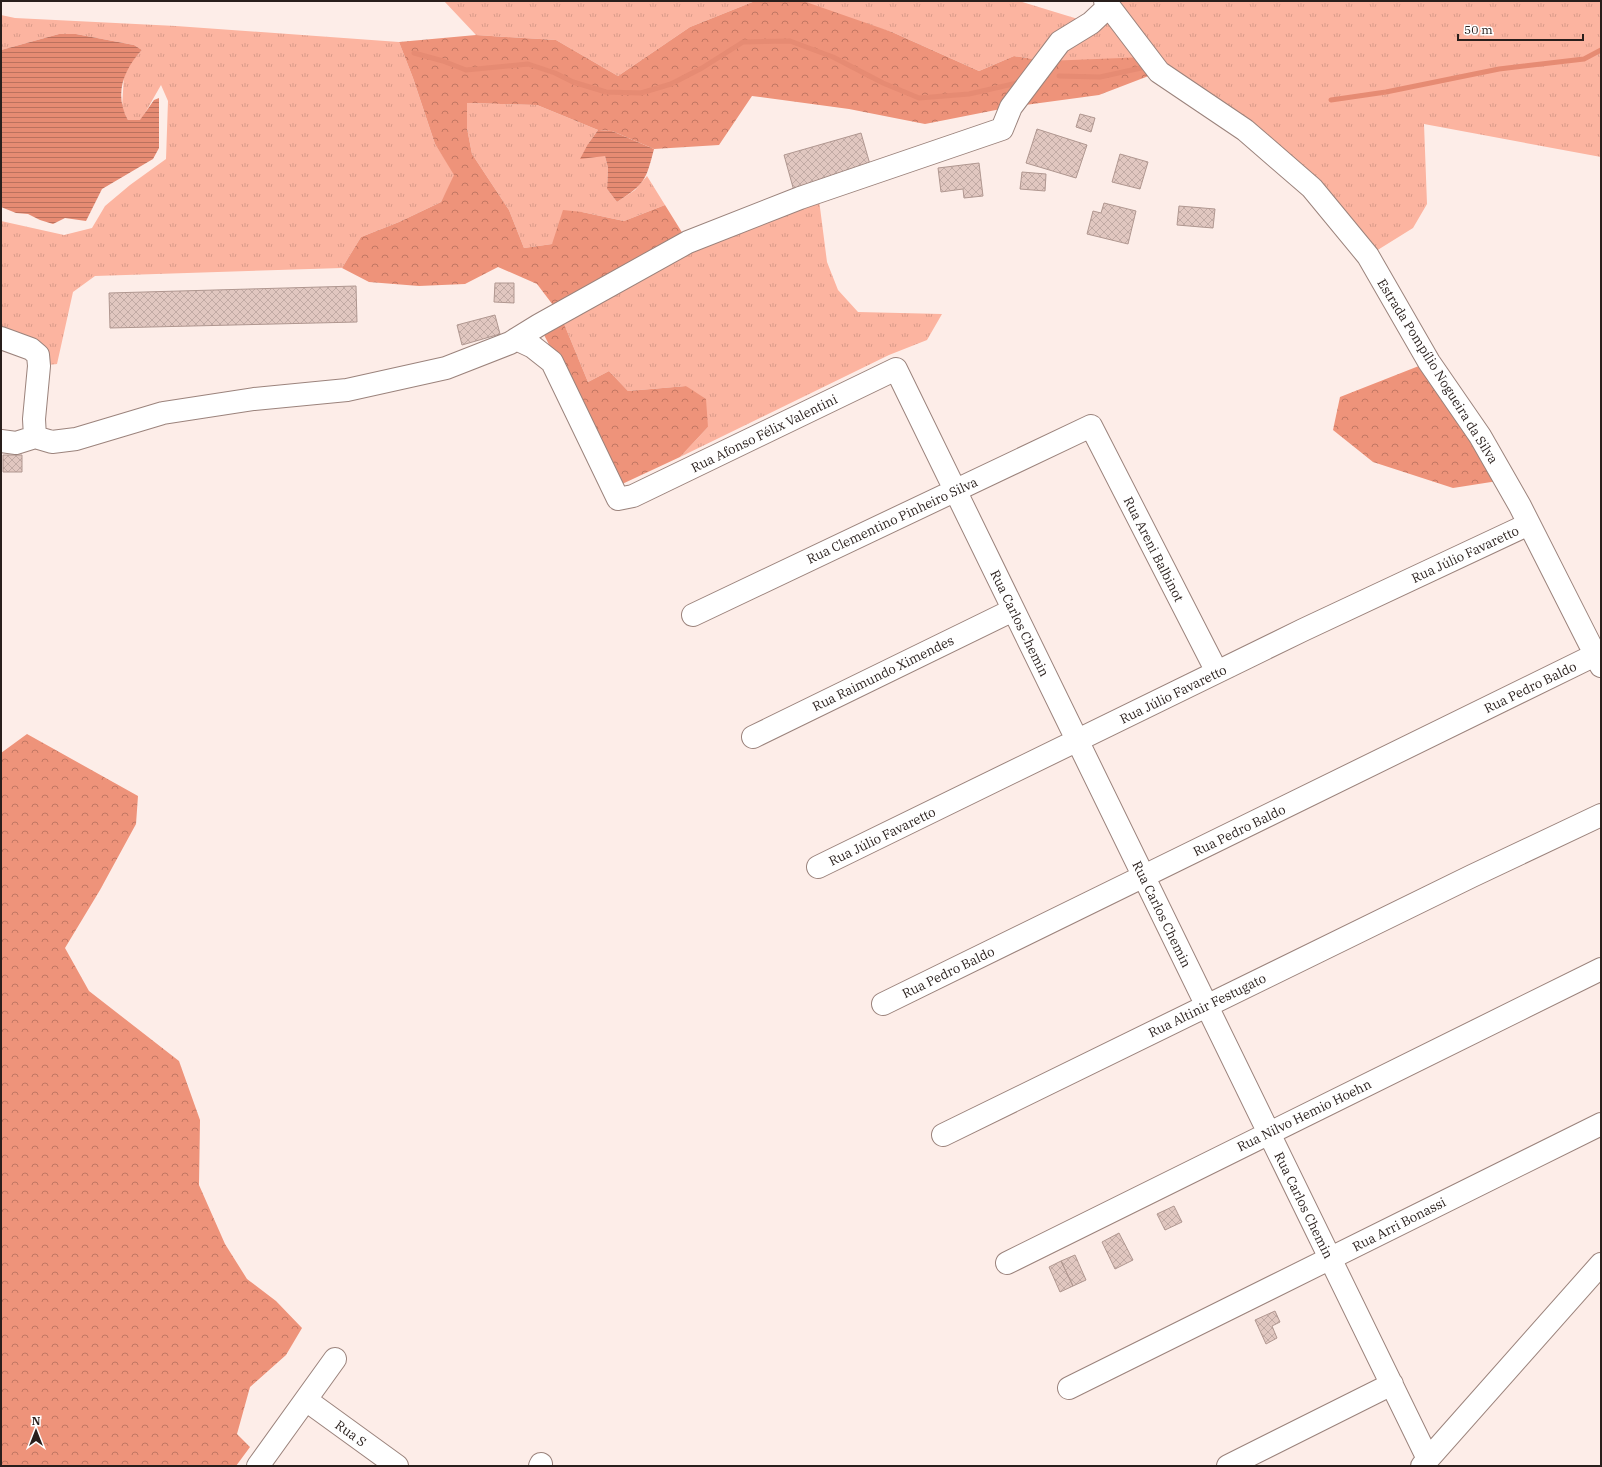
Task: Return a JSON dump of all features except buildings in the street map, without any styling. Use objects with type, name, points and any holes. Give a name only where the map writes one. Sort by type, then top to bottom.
[{"type":"street","points":[[1,441],[16,443],[35,437],[52,442],[76,439],[163,413],[254,399],[347,390],[446,368],[516,339],[688,242],[800,198],[1002,129],[1011,107],[1060,42],[1091,22],[1107,4]]},
{"type":"street","name":"Estrada Pompílio Nogueira da Silva","points":[[1107,4],[1159,72],[1245,130],[1312,188],[1368,256],[1429,362],[1480,436],[1529,524],[1598,661]]},
{"type":"street","points":[[1,338],[31,349],[38,355],[40,366],[34,419],[35,437]]},
{"type":"street","name":"Rua Afonso Félix Valentini","points":[[516,339],[532,347],[552,362],[618,500],[633,496],[896,369]]},
{"type":"street","name":"Rua Carlos Chemin","points":[[896,369],[1392,1384],[1425,1462]]},
{"type":"street","name":"Rua Clementino Pinheiro Silva","points":[[692,615],[1091,426]]},
{"type":"street","name":"Rua Areni Balbinot","points":[[1091,426],[1217,672]]},
{"type":"street","name":"Rua Júlio Favaretto","points":[[818,867],[1217,672],[1529,524]]},
{"type":"street","name":"Rua Raimundo Ximendes","points":[[753,737],[1013,610]]},
{"type":"street","name":"Rua Pedro Baldo","points":[[883,1004],[1144,877],[1598,661]]},
{"type":"street","name":"Rua Altinir Festugato","points":[[943,1135],[1472,876],[1601,815]]},
{"type":"street","name":"Rua Nilvo Hemio Hoehn","points":[[1007,1263],[1601,969]]},
{"type":"street","name":"Rua Arri Bonassi","points":[[1069,1388],[1601,1124]]},
{"type":"street","points":[[1425,1462],[1601,1264]]},
{"type":"street","points":[[258,1466],[335,1359]]},
{"type":"street","points":[[1228,1466],[1392,1384]]},
{"type":"street","name":"Rua S","points":[[306,1400],[397,1466]]},
{"type":"green space","points":[[444,1],[755,1],[690,27],[618,76],[556,40],[476,35]]},
{"type":"green space","points":[[755,1],[806,2],[892,32],[979,71],[1014,56],[1046,61],[1147,57],[1159,72],[1099,95],[1011,107],[925,124],[849,109],[752,96],[719,145],[654,149],[612,131],[598,130],[537,105],[467,103],[467,128],[472,154],[509,210],[524,248],[552,244],[563,210],[582,212],[624,221],[665,205],[688,242],[560,314],[588,382],[609,371],[628,391],[686,386],[706,399],[708,427],[680,457],[620,485],[539,325],[559,313],[537,284],[498,267],[465,284],[419,286],[369,282],[342,268],[361,237],[399,222],[441,202],[454,175],[435,144],[413,78],[399,42],[476,35],[556,40],[618,76],[690,27]]},
{"type":"green space","points":[[785,1],[1019,1],[1091,23],[1105,1],[1601,1],[1601,157],[1424,124],[1427,204],[1413,228],[1368,256],[1312,188],[1159,72],[1046,61],[1014,56],[979,71],[892,32]]},
{"type":"green space","points":[[1,15],[15,18],[176,26],[399,42],[413,78],[435,144],[455,175],[441,202],[399,222],[361,237],[342,268],[95,276],[73,292],[57,364],[39,366],[1,338],[1,221],[64,235],[92,228],[105,206],[130,185],[166,159],[168,101],[161,85],[141,120],[128,120],[122,108],[124,75],[131,62],[142,50],[134,45],[76,34],[59,34],[1,50]]},
{"type":"green space","points":[[467,103],[537,105],[598,130],[588,144],[605,156],[608,168],[607,189],[617,202],[635,190],[647,176],[665,205],[624,221],[582,212],[552,244],[524,248],[509,210],[472,154],[467,128]]},
{"type":"green space","points":[[818,192],[827,262],[838,290],[858,312],[942,314],[927,340],[889,355],[680,457],[708,427],[686,386],[628,391],[609,371],[588,382],[560,314]]},
{"type":"green space","points":[[1429,362],[1504,480],[1453,488],[1373,462],[1333,430],[1340,397]]},
{"type":"green space","points":[[27,734],[138,796],[136,824],[100,890],[65,948],[89,991],[179,1061],[200,1120],[199,1185],[225,1244],[247,1279],[276,1301],[302,1328],[286,1355],[250,1387],[237,1434],[250,1447],[236,1466],[1,1466],[1,753]]},
{"type":"shaded area","points":[[59,34],[76,34],[134,45],[142,50],[135,58],[126,74],[121,92],[122,101],[128,120],[140,120],[154,100],[159,98],[159,148],[153,159],[102,189],[86,221],[65,218],[53,224],[28,214],[16,213],[1,207],[1,50]]},
{"type":"shaded area","points":[[598,130],[612,131],[654,149],[649,168],[643,180],[639,185],[617,202],[607,189],[608,168],[605,156],[580,159]]},
{"type":"waterway","points":[[414,53],[443,61],[466,70],[528,64],[555,73],[573,82],[606,92],[641,93],[671,84],[702,68],[743,42],[790,41],[833,57],[883,83],[919,98],[969,94],[1022,82]]},
{"type":"waterway","points":[[1331,100],[1386,92],[1499,69],[1584,59],[1601,50]]},
{"type":"waterway","points":[[1059,76],[1100,77],[1141,68]]}]
